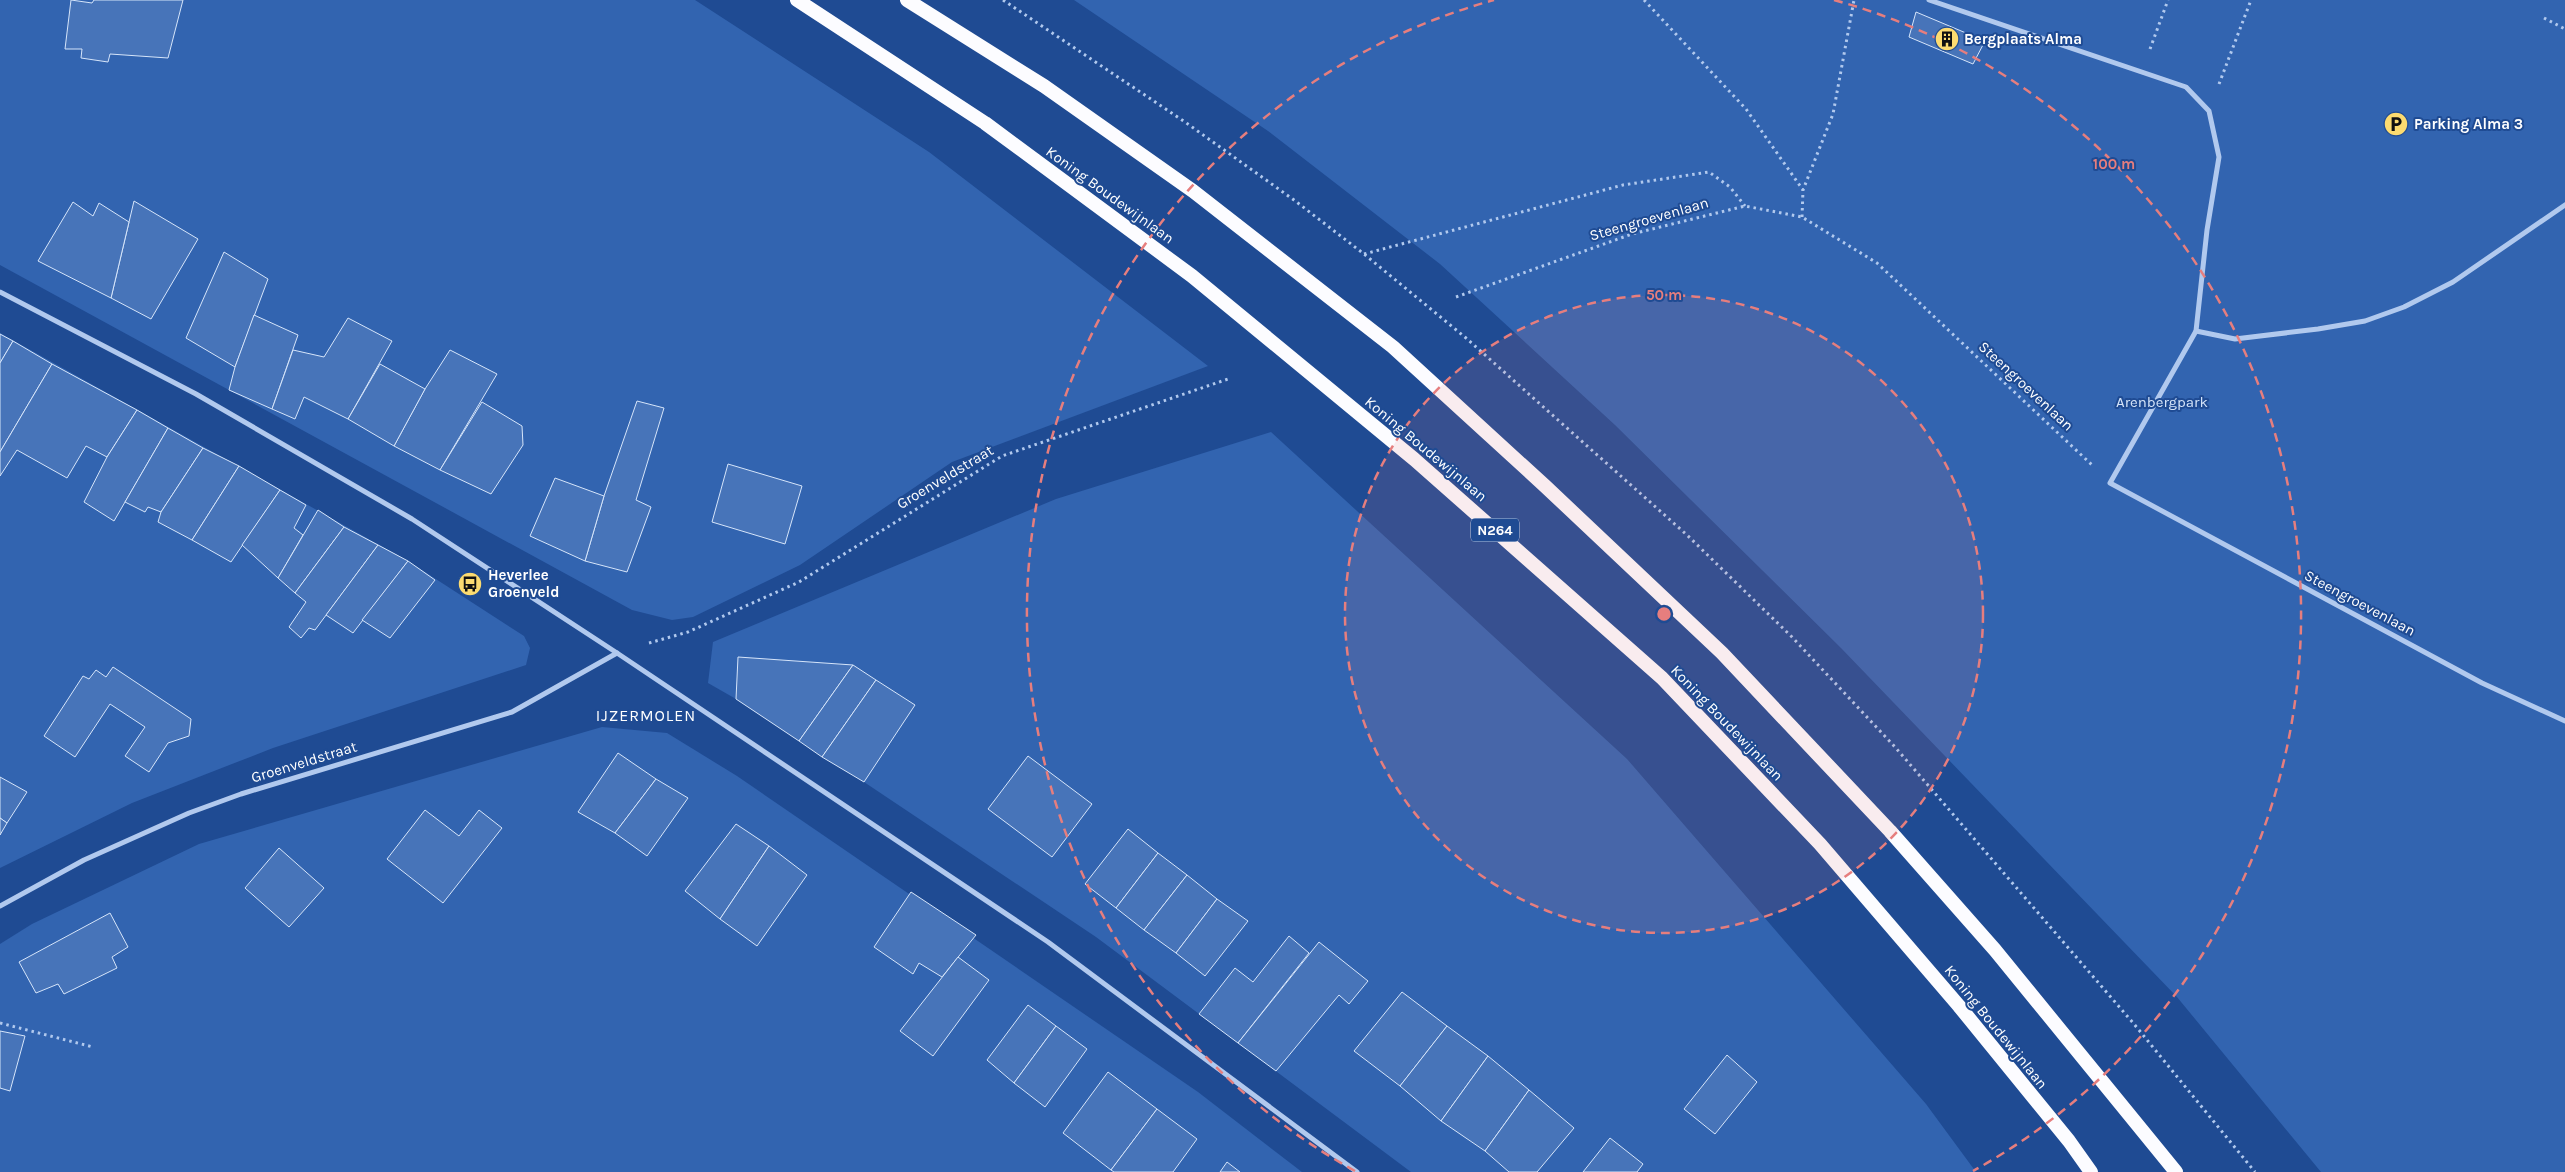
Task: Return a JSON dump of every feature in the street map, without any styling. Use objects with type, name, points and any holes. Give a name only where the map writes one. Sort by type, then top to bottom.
[{"type":"highway","name":"Koning Boudewijnlaan","points":[[797,0],[984,123],[1192,276],[1414,459],[1662,678],[1820,844],[1959,1006],[2069,1141],[2091,1172]]},
{"type":"highway","points":[[907,0],[1044,86],[1193,191],[1393,347],[1545,486],[1722,653],[1890,831],[1995,950],[2176,1172]]},
{"type":"street","points":[[1929,0],[2142,74],[2186,87],[2209,111],[2219,157],[2207,230],[2196,332],[2110,483]]},
{"type":"street","points":[[2196,332],[2235,339],[2365,321],[2404,307],[2453,282],[2565,205]]},
{"type":"street","points":[[0,292],[196,394],[412,518],[618,652],[1048,942],[1357,1172]]},
{"type":"street","name":"Steengroevenlaan","points":[[2110,483],[2482,683],[2565,721]]},
{"type":"street","name":"Groenveldstraat","points":[[0,906],[84,860],[189,813],[241,794],[512,712],[618,652]]},
{"type":"path","points":[[1003,0],[1185,122],[1294,200],[1364,254],[1466,338],[1686,535],[1792,637],[1895,747],[2134,1024],[2255,1172]]},
{"type":"path","points":[[1644,0],[1746,109],[1803,190]]},
{"type":"path","points":[[1802,217],[1803,190],[1833,114],[1854,0]]},
{"type":"path","points":[[2142,74],[2168,0]]},
{"type":"path","points":[[2209,111],[2250,0]]},
{"type":"path","points":[[2544,18],[2565,29]]},
{"type":"path","points":[[1364,254],[1623,185],[1709,172],[1730,188],[1745,206]]},
{"type":"path","name":"Steengroevenlaan","points":[[1456,297],[1632,234],[1745,206],[1802,217],[1878,263],[2110,483]]},
{"type":"path","name":"Groenveldstraat","points":[[618,652],[686,632],[798,582],[1002,456],[1231,378]]},
{"type":"path","points":[[0,1023],[93,1047]]},
{"type":"green space","points":[[0,0],[695,0],[929,152],[1208,366],[952,462],[800,565],[693,617],[672,620],[632,610],[0,265]]},
{"type":"green space","name":"Arenbergpark","points":[[1074,0],[2565,0],[2565,1172],[2321,1172],[2177,997],[1841,648],[1615,425],[1440,264],[1268,131]]},
{"type":"green space","points":[[0,333],[408,561],[524,636],[530,648],[526,665],[273,748],[132,803],[0,868]]},
{"type":"green space","points":[[1271,432],[1627,759],[1926,1104],[1976,1172],[1411,1172],[1096,937],[864,782],[708,683],[713,642],[1056,499]]},
{"type":"green space","points":[[602,727],[667,733],[737,776],[1198,1092],[1302,1172],[0,1172],[0,944],[32,924],[199,844]]},
{"type":"building","points":[[71,0],[92,3],[94,0],[183,0],[168,58],[110,54],[108,62],[81,58],[82,49],[65,49]]},
{"type":"building","name":"Bergplaats Alma","points":[[1916,12],[1985,41],[1973,64],[1909,37]]},
{"type":"building","points":[[134,201],[198,239],[151,319],[111,298]]},
{"type":"building","points":[[73,202],[93,216],[99,203],[129,222],[111,298],[38,261]]},
{"type":"building","points":[[224,252],[268,279],[235,367],[186,338]]},
{"type":"building","points":[[254,315],[298,335],[272,409],[229,390],[235,367]]},
{"type":"building","points":[[348,318],[392,341],[348,419],[304,397],[295,419],[272,409],[293,350],[324,357]]},
{"type":"building","points":[[0,334],[13,341],[0,363]]},
{"type":"building","points":[[13,341],[52,364],[0,452],[0,363]]},
{"type":"building","points":[[450,350],[497,374],[440,470],[394,446],[425,389]]},
{"type":"building","points":[[52,364],[137,410],[107,457],[86,446],[67,478],[17,450],[0,476],[0,452]]},
{"type":"building","points":[[380,364],[425,389],[394,446],[348,419]]},
{"type":"building","points":[[637,401],[664,408],[636,500],[651,507],[627,572],[585,561],[604,496]]},
{"type":"building","points":[[482,402],[522,426],[523,445],[491,494],[440,470]]},
{"type":"building","points":[[137,410],[168,428],[114,521],[84,502],[107,457]]},
{"type":"building","points":[[168,428],[203,448],[161,512],[148,507],[145,512],[125,502]]},
{"type":"building","points":[[203,448],[239,466],[192,540],[158,522],[161,512]]},
{"type":"building","points":[[728,464],[802,486],[785,544],[712,522]]},
{"type":"building","points":[[239,466],[280,490],[231,562],[192,540]]},
{"type":"building","points":[[555,478],[604,496],[585,561],[530,536]]},
{"type":"building","points":[[280,490],[306,505],[294,528],[303,535],[278,578],[242,545]]},
{"type":"building","points":[[318,510],[344,527],[295,593],[278,578]]},
{"type":"building","points":[[344,527],[378,545],[315,630],[309,628],[301,638],[289,627],[306,602],[295,593]]},
{"type":"building","points":[[378,545],[408,561],[353,633],[326,615]]},
{"type":"building","points":[[408,561],[435,580],[390,638],[362,620]]},
{"type":"building","points":[[738,657],[853,665],[799,741],[736,699]]},
{"type":"building","points":[[853,665],[876,680],[822,757],[799,741]]},
{"type":"building","points":[[113,667],[191,719],[189,736],[168,743],[149,772],[125,756],[145,727],[110,704],[75,757],[44,736],[83,676],[89,679],[96,670],[106,677]]},
{"type":"building","points":[[876,680],[915,705],[864,782],[822,757]]},
{"type":"building","points":[[618,753],[656,779],[615,833],[578,812]]},
{"type":"building","points":[[1028,756],[1092,804],[1052,857],[988,809]]},
{"type":"building","points":[[0,777],[27,792],[7,823],[0,818]]},
{"type":"building","points":[[656,779],[688,798],[647,856],[615,833]]},
{"type":"building","points":[[425,810],[459,836],[479,810],[502,828],[443,903],[387,859]]},
{"type":"building","points":[[0,818],[7,823],[0,835]]},
{"type":"building","points":[[736,824],[769,846],[720,919],[685,891]]},
{"type":"building","points":[[1128,829],[1158,853],[1116,908],[1085,884]]},
{"type":"building","points":[[769,846],[807,875],[757,946],[720,919]]},
{"type":"building","points":[[279,848],[324,888],[289,927],[245,888]]},
{"type":"building","points":[[1158,853],[1187,875],[1144,930],[1116,908]]},
{"type":"building","points":[[1187,875],[1217,899],[1176,953],[1144,930]]},
{"type":"building","points":[[911,892],[976,935],[942,977],[919,963],[913,974],[874,947]]},
{"type":"building","points":[[1217,899],[1248,921],[1205,976],[1176,953]]},
{"type":"building","points":[[110,913],[128,947],[112,957],[117,968],[64,994],[58,984],[36,993],[19,962]]},
{"type":"building","points":[[1289,936],[1309,953],[1238,1043],[1199,1014],[1235,968],[1253,982]]},
{"type":"building","points":[[1319,942],[1368,981],[1349,1004],[1339,995],[1276,1071],[1238,1043]]},
{"type":"building","points":[[958,957],[989,980],[933,1056],[900,1031]]},
{"type":"building","points":[[1402,992],[1447,1026],[1400,1086],[1354,1051]]},
{"type":"building","points":[[1028,1005],[1056,1026],[1014,1083],[987,1060]]},
{"type":"building","points":[[1056,1026],[1087,1049],[1045,1107],[1014,1083]]},
{"type":"building","points":[[1447,1026],[1488,1056],[1441,1121],[1400,1086]]},
{"type":"building","points":[[0,1031],[25,1036],[10,1091],[0,1088]]},
{"type":"building","points":[[1727,1055],[1757,1082],[1715,1134],[1684,1109]]},
{"type":"building","points":[[1488,1056],[1529,1090],[1485,1151],[1441,1121]]},
{"type":"building","points":[[1108,1072],[1157,1109],[1111,1170],[1063,1133]]},
{"type":"building","points":[[1529,1090],[1574,1128],[1537,1172],[1509,1172],[1485,1151]]},
{"type":"building","points":[[1157,1109],[1197,1139],[1173,1172],[1114,1172],[1111,1170]]},
{"type":"building","points":[[1610,1138],[1643,1164],[1637,1172],[1583,1172]]},
{"type":"building","points":[[1227,1162],[1240,1172],[1220,1172]]},
{"type":"place","name":"Bergplaats Alma","points":[[1947,39]]},
{"type":"place","name":"Parking Alma 3","points":[[2396,124]]},
{"type":"place","name":"Heverlee Groenveld","points":[[470,584]]},
{"type":"district","name":"IJZERMOLEN","points":[[646,715]]}]
